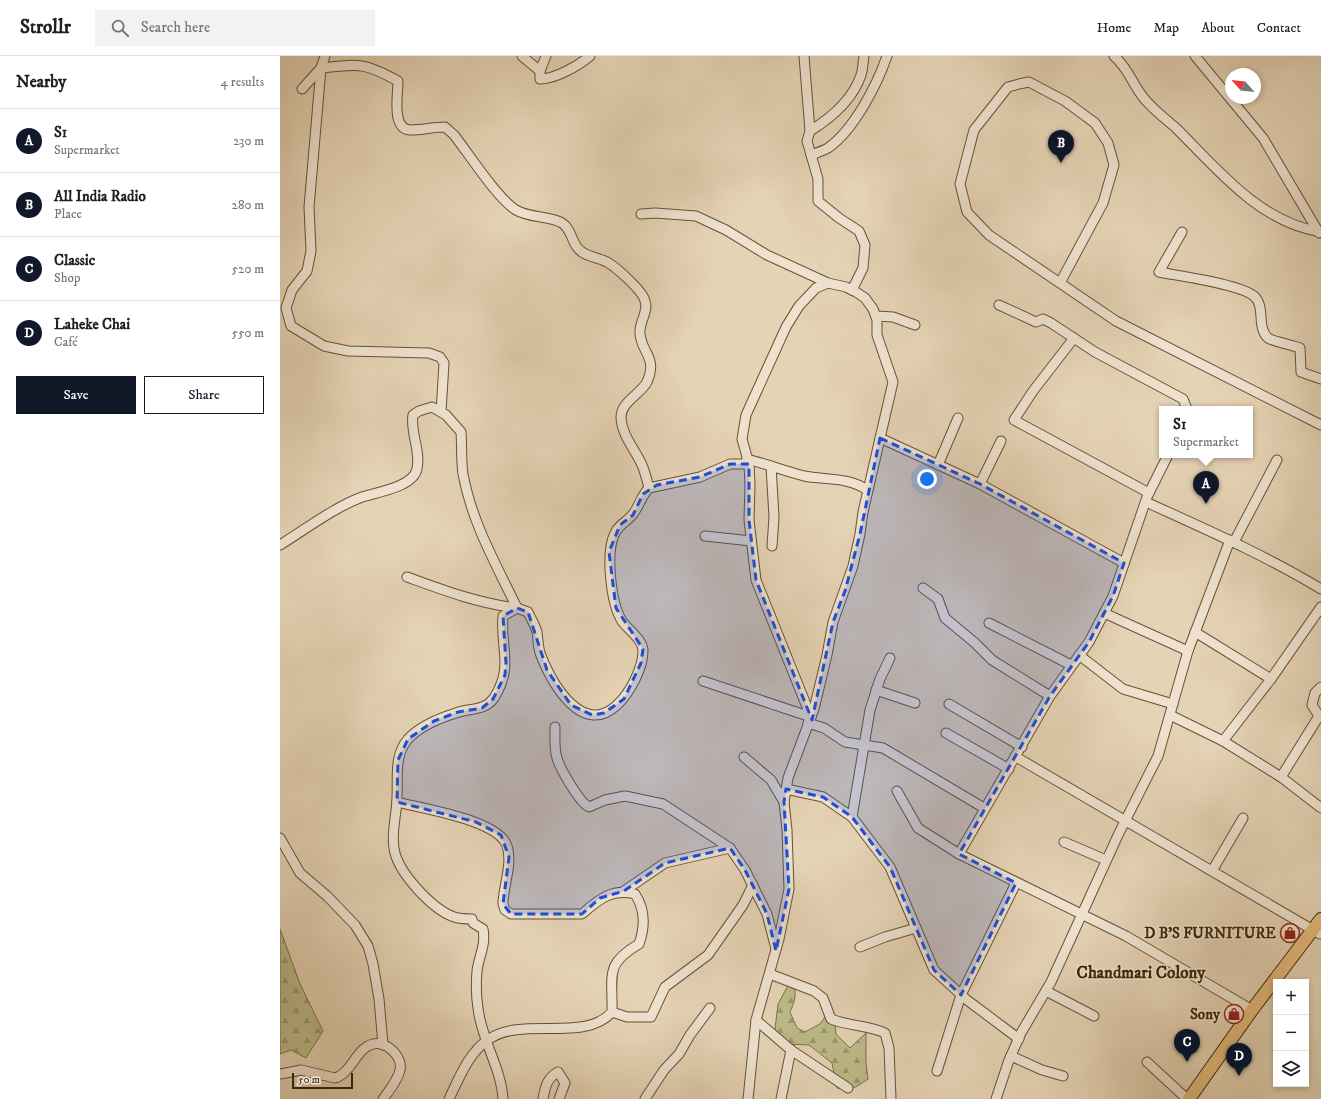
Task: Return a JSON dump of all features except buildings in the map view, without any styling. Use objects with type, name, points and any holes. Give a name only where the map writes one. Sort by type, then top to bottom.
[{"type":"main road","points":[[1285,979],[1318,932],[1321,919]]},
{"type":"main road","points":[[1188,1099],[1252,1010],[1318,932]]},
{"type":"main road","points":[[1200,1099],[1273,996]]},
{"type":"street","points":[[325,56],[321,68],[309,207],[311,251],[306,271],[292,290],[286,308],[291,326],[324,346],[348,351],[429,353],[440,357],[444,363],[441,412]]},
{"type":"street","points":[[522,56],[540,71]]},
{"type":"street","points":[[546,56],[540,71],[540,79],[548,79],[578,66],[590,56]]},
{"type":"street","points":[[804,56],[810,131],[807,141],[818,179],[818,201],[839,218],[859,231],[865,245],[862,268],[852,290]]},
{"type":"street","points":[[810,131],[824,122],[845,102],[861,75],[864,56]]},
{"type":"street","points":[[811,155],[828,148],[850,125],[868,98],[880,76],[887,56]]},
{"type":"street","points":[[1114,56],[1129,72],[1140,94],[1220,173],[1264,210],[1298,228],[1319,233]]},
{"type":"street","points":[[1195,56],[1264,138],[1319,233]]},
{"type":"street","points":[[302,89],[321,68],[358,64],[374,68],[398,81],[397,122],[401,128],[410,130],[445,127],[454,135],[502,199],[516,210],[531,216],[562,223],[569,232],[573,244],[582,252],[616,267],[639,292],[645,300],[646,310],[641,321],[640,334],[652,363],[646,383],[624,406],[621,418],[628,440],[642,464],[649,488]]},
{"type":"street","points":[[1060,282],[1103,203],[1114,165],[1108,143],[1095,123],[1065,101],[1029,82],[1008,87],[974,130],[960,184],[967,212],[989,235],[1116,320],[1321,425]]},
{"type":"street","points":[[641,214],[655,213],[696,216],[726,230],[767,255],[828,283],[846,287],[865,298],[876,316],[877,335],[893,382],[868,490],[853,566],[833,622],[826,661],[809,720],[788,778],[784,802],[787,830],[789,888],[776,951],[756,1020],[748,1099]]},
{"type":"street","points":[[1182,232],[1159,272],[1239,288],[1254,296],[1260,305],[1262,330],[1269,339],[1300,348],[1301,372],[1321,379]]},
{"type":"street","points":[[809,720],[756,580],[749,520],[748,461],[742,438],[745,420],[773,355],[799,306],[816,288],[828,283]]},
{"type":"street","points":[[999,305],[1036,322],[1043,319],[1047,321],[1095,352],[1183,399],[1186,406]]},
{"type":"street","points":[[876,316],[893,317],[916,326]]},
{"type":"street","points":[[1074,338],[1033,391],[1014,420],[1149,493]]},
{"type":"street","points":[[280,545],[361,498],[410,481],[417,471],[418,454],[416,437],[411,425],[413,416],[419,411],[432,408],[441,412],[455,423],[461,432],[463,473],[478,526],[491,558],[517,608]]},
{"type":"street","points":[[938,465],[958,418]]},
{"type":"street","points":[[880,438],[980,484],[1124,563]]},
{"type":"street","points":[[980,484],[1002,440]]},
{"type":"street","points":[[959,854],[984,808],[1009,769],[1050,696],[1089,642],[1113,596],[1149,493],[1166,458]]},
{"type":"street","points":[[996,1099],[1011,1056],[1019,1039],[1046,991],[1106,860],[1158,756],[1188,651],[1232,541],[1277,460]]},
{"type":"street","points":[[407,577],[490,605],[517,608],[528,612],[537,631],[540,652],[548,670],[571,705],[580,712],[592,715],[604,714],[624,699],[641,663],[643,649],[639,640],[623,622],[616,608],[608,564],[609,552],[615,533],[620,525],[633,515],[643,494],[649,488],[700,477],[730,464],[748,461],[804,476],[846,482],[862,486],[868,490]]},
{"type":"street","points":[[771,466],[774,517],[772,546]]},
{"type":"street","points":[[1146,502],[1232,541],[1294,572],[1320,587]]},
{"type":"street","points":[[705,536],[752,541]]},
{"type":"street","points":[[923,588],[938,599],[945,618],[975,643],[992,660],[1050,696]]},
{"type":"street","points":[[1223,741],[1271,679],[1321,606]]},
{"type":"street","points":[[503,1099],[497,1067],[486,1041],[478,1009],[477,971],[485,941],[483,929],[473,923],[472,919],[459,919],[447,914],[420,891],[402,871],[396,859],[393,838],[397,802],[398,760],[402,747],[415,732],[434,721],[458,712],[482,708],[493,698],[505,675],[506,663],[503,616],[517,608]]},
{"type":"street","points":[[1104,613],[1188,651]]},
{"type":"street","points":[[989,622],[1071,665]]},
{"type":"street","points":[[1196,632],[1271,679]]},
{"type":"street","points":[[1079,655],[1123,689],[1173,704]]},
{"type":"street","points":[[852,817],[870,710],[876,690],[890,658]]},
{"type":"street","points":[[703,681],[809,720],[845,742],[883,748],[984,808]]},
{"type":"street","points":[[1281,777],[1319,716],[1312,705],[1315,693],[1321,687]]},
{"type":"street","points":[[876,690],[915,703]]},
{"type":"street","points":[[950,704],[1022,746]]},
{"type":"street","points":[[1170,715],[1223,741],[1281,777],[1321,808]]},
{"type":"street","points":[[555,727],[556,758],[564,776],[584,804],[589,807],[605,800],[625,796],[663,804],[730,848],[746,870],[767,914],[776,951]]},
{"type":"street","points":[[946,733],[1009,769]]},
{"type":"street","points":[[744,757],[771,780],[784,802]]},
{"type":"street","points":[[1016,757],[1318,932]]},
{"type":"street","points":[[786,790],[823,797],[852,817],[890,868],[934,970],[961,995],[1019,1039]]},
{"type":"street","points":[[897,791],[918,828],[959,854],[1126,936],[1252,1010]]},
{"type":"street","points":[[397,802],[476,822],[501,835],[507,846],[509,857],[503,904],[506,910],[511,914],[582,914],[600,898],[624,891],[665,862],[730,848]]},
{"type":"street","points":[[1212,871],[1242,818]]},
{"type":"street","points":[[280,838],[300,873],[328,896],[355,925],[368,946],[373,964],[379,999],[383,1045]]},
{"type":"street","points":[[1064,842],[1106,860]]},
{"type":"street","points":[[937,1071],[961,995],[1016,883]]},
{"type":"street","points":[[612,1012],[627,1017],[651,1017],[665,986],[708,955],[743,905],[753,885]]},
{"type":"street","points":[[449,1099],[471,1057],[486,1041],[503,1032],[520,1029],[568,1027],[592,1024],[605,1020],[612,1012],[611,974],[616,962],[625,952],[639,944],[644,930],[640,902],[635,894],[624,891]]},
{"type":"street","points":[[860,947],[885,937],[916,928]]},
{"type":"street","points":[[770,974],[814,991],[823,998],[831,1019],[839,1022],[863,1026],[885,1033],[889,1048],[891,1099]]},
{"type":"street","points":[[1046,991],[1094,1016]]},
{"type":"street","points":[[645,1099],[664,1070],[679,1054],[690,1035],[710,1008]]},
{"type":"street","points":[[756,1020],[791,1050],[848,1088]]},
{"type":"street","points":[[280,1074],[301,1070],[335,1078],[345,1072],[367,1047],[377,1044],[383,1045],[392,1049],[399,1061],[400,1070],[383,1099]]},
{"type":"street","points":[[781,1099],[791,1050]]},
{"type":"street","points":[[1011,1056],[1042,1070],[1063,1076]]},
{"type":"street","points":[[1147,1062],[1188,1099]]},
{"type":"street","points":[[543,1099],[545,1086],[551,1076],[558,1072],[565,1083],[559,1099]]},
{"type":"highlighted area","points":[[880,438],[980,484],[1124,563],[1113,596],[1089,642],[1050,696],[959,854],[1016,883],[961,995],[934,970],[890,867],[852,817],[823,797],[786,789],[784,802],[789,889],[776,951],[767,914],[745,870],[730,848],[665,863],[624,891],[600,898],[582,914],[511,914],[503,904],[509,857],[501,835],[476,822],[397,802],[398,760],[408,739],[434,721],[458,712],[482,708],[493,699],[505,675],[506,663],[503,616],[517,608],[528,612],[547,670],[571,705],[592,715],[604,713],[624,699],[641,663],[643,649],[616,608],[609,552],[620,525],[633,515],[643,494],[657,485],[700,477],[730,464],[749,464],[749,520],[756,580],[812,720],[833,622],[845,591],[860,534]]},
{"type":"green space","points":[[280,929],[300,984],[323,1031],[306,1058],[291,1050],[280,1054]]},
{"type":"green space","points":[[791,980],[795,996],[790,1012],[797,1028],[805,1032],[820,1024],[825,1017],[835,1025],[836,1034],[850,1048],[866,1033],[866,1063],[868,1079],[854,1088],[837,1088],[832,1063],[809,1045],[785,1044],[774,1037],[778,1004]]},
{"type":"place","name":"All India Radio","points":[[1061,163]]},
{"type":"place","name":"S1","points":[[1206,504]]},
{"type":"place","name":"D B'S FURNITURE","points":[[1290,933]]},
{"type":"place","name":"Sony","points":[[1234,1014]]},
{"type":"place","name":"Classic","points":[[1187,1062]]},
{"type":"place","name":"Laheke Chai","points":[[1239,1076]]},
{"type":"district","name":"Chandmari Colony","points":[[1141,972]]}]
